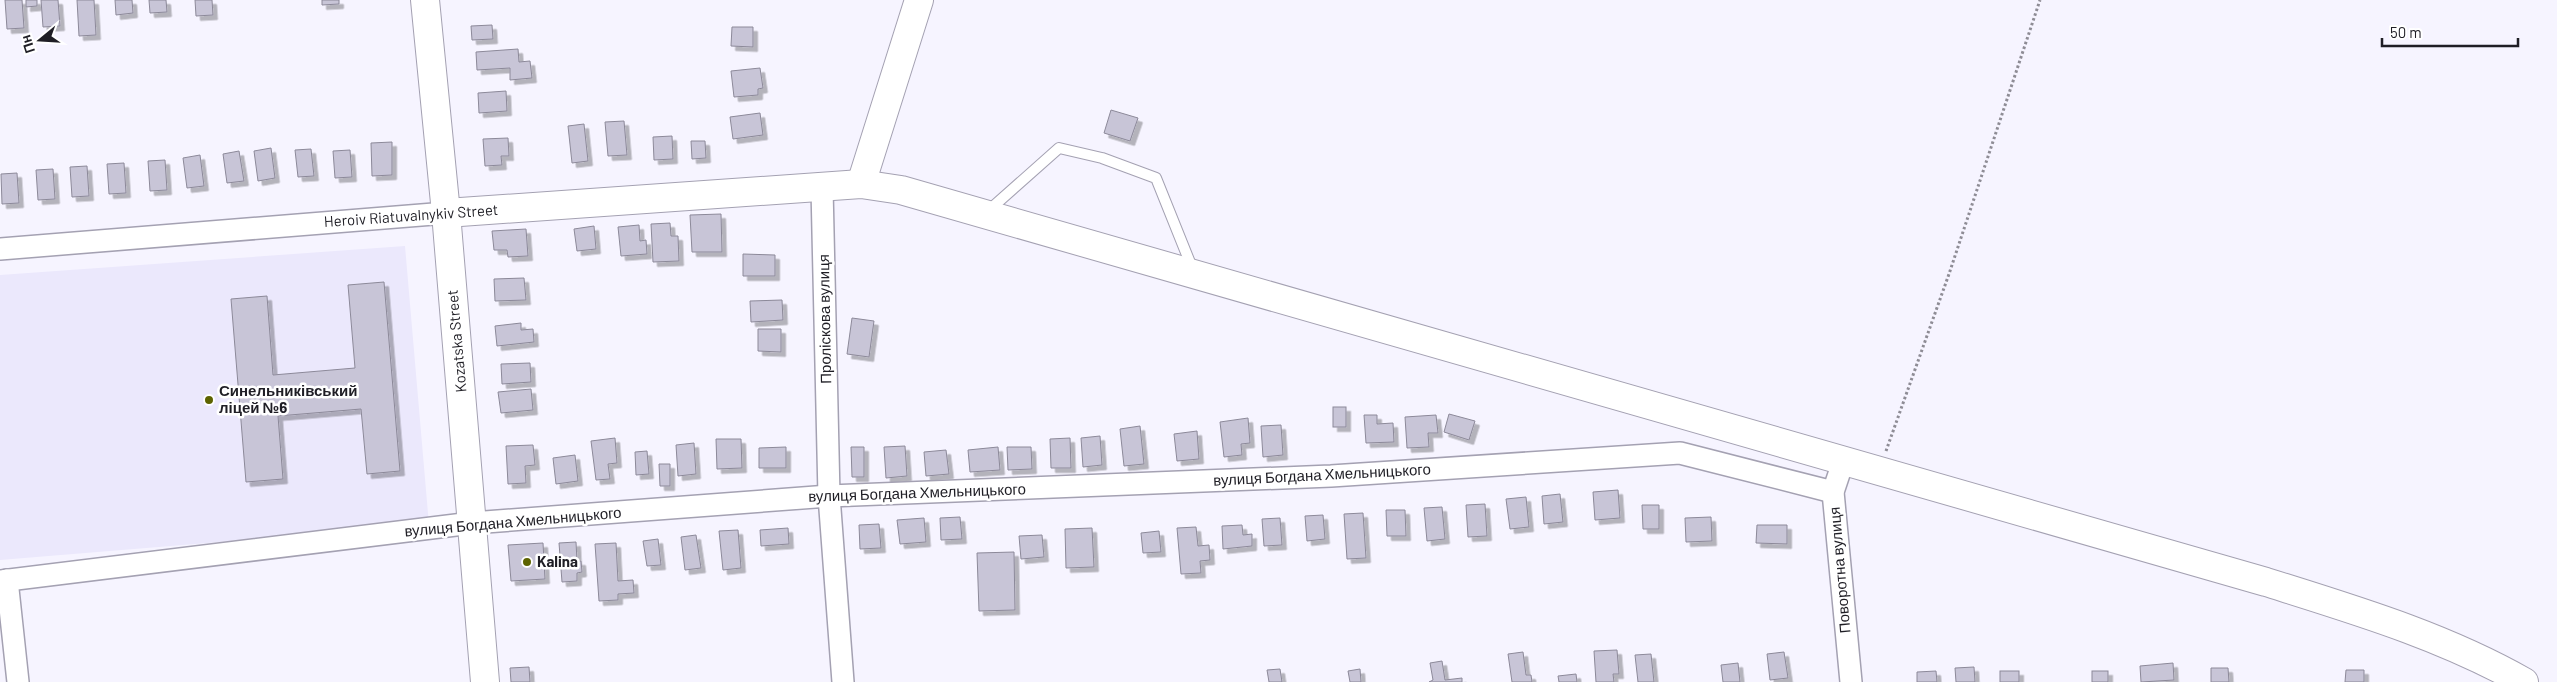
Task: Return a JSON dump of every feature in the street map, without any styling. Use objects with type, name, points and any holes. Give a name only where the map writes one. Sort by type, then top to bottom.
[{"type":"street","name":"Kozatska Street","points":[[425,0],[446,213],[485,682]]},
{"type":"street","points":[[861,184],[919,0]]},
{"type":"street","points":[[822,188],[861,184],[902,190],[1844,459],[1879,471],[2266,582],[2397,623],[2484,659],[2524,682]]},
{"type":"street","name":"Heroiv Riatuvalnykiv Street","points":[[0,249],[446,213],[822,188]]},
{"type":"street","name":"Проліскова вулиця","points":[[822,188],[829,496],[843,682]]},
{"type":"street","name":"вулиця Богдана Хмельницького","points":[[4,581],[472,523],[829,496],[1331,476],[1680,453],[1832,492]]},
{"type":"street","name":"Поворотна вулиця","points":[[1844,459],[1832,492],[1851,682]]},
{"type":"street","points":[[4,581],[18,682]]},
{"type":"lane","points":[[985,213],[1059,148],[1102,158],[1156,178],[1194,273]]},
{"type":"path","points":[[1879,471],[1949,274],[2040,0]]},
{"type":"shaded area","name":"Синельниківський ліцей №6","points":[[405,246],[429,525],[0,560],[0,275]]},
{"type":"building","points":[[5,0],[22,0],[24,28],[7,29]]},
{"type":"building","points":[[26,0],[37,0],[37,6],[26,7]]},
{"type":"building","points":[[41,0],[58,0],[60,26],[43,27]]},
{"type":"building","points":[[77,0],[94,0],[96,35],[79,36]]},
{"type":"building","points":[[115,0],[132,0],[133,13],[116,15]]},
{"type":"building","points":[[149,0],[166,0],[167,12],[150,13]]},
{"type":"building","points":[[195,0],[212,0],[213,15],[196,16]]},
{"type":"building","points":[[322,0],[339,0],[339,4],[322,5]]},
{"type":"building","points":[[492,25],[493,39],[472,40],[471,26]]},
{"type":"building","points":[[732,27],[753,27],[753,47],[731,46]]},
{"type":"building","points":[[518,49],[519,62],[530,61],[532,78],[510,80],[510,68],[477,70],[476,52]]},
{"type":"building","points":[[760,68],[763,88],[758,89],[758,95],[734,97],[731,71]]},
{"type":"building","points":[[506,91],[507,111],[479,113],[478,93]]},
{"type":"building","points":[[1111,110],[1138,118],[1130,141],[1104,133]]},
{"type":"building","points":[[760,113],[763,135],[733,139],[730,117]]},
{"type":"building","points":[[624,121],[627,155],[608,156],[605,122]]},
{"type":"building","points":[[584,124],[588,161],[572,163],[568,126]]},
{"type":"building","points":[[672,136],[673,159],[654,160],[653,137]]},
{"type":"building","points":[[508,138],[509,156],[501,156],[502,165],[485,166],[483,139]]},
{"type":"building","points":[[691,141],[705,141],[706,158],[692,159]]},
{"type":"building","points":[[392,142],[392,175],[372,176],[371,143]]},
{"type":"building","points":[[271,148],[275,178],[258,181],[254,151]]},
{"type":"building","points":[[311,149],[314,176],[298,177],[295,150]]},
{"type":"building","points":[[350,150],[352,177],[335,178],[333,151]]},
{"type":"building","points":[[239,151],[244,181],[227,183],[223,154]]},
{"type":"building","points":[[200,155],[204,186],[187,188],[183,158]]},
{"type":"building","points":[[165,160],[167,190],[150,191],[148,161]]},
{"type":"building","points":[[124,163],[126,193],[109,194],[107,164]]},
{"type":"building","points":[[87,166],[89,196],[72,197],[70,167]]},
{"type":"building","points":[[53,169],[55,199],[38,200],[36,170]]},
{"type":"building","points":[[17,173],[19,203],[2,204],[1,174]]},
{"type":"building","points":[[721,214],[722,252],[692,252],[690,215]]},
{"type":"building","points":[[670,223],[671,236],[678,236],[679,261],[653,262],[651,224]]},
{"type":"building","points":[[639,225],[640,241],[646,240],[647,254],[621,256],[618,227]]},
{"type":"building","points":[[594,226],[596,249],[577,251],[574,229]]},
{"type":"building","points":[[526,229],[528,256],[508,257],[507,250],[494,250],[492,231]]},
{"type":"building","points":[[743,254],[775,255],[775,276],[743,276]]},
{"type":"building","points":[[524,278],[526,300],[495,301],[494,279]]},
{"type":"building","points":[[384,282],[400,471],[367,474],[361,409],[278,416],[283,479],[246,482],[231,299],[267,296],[273,375],[355,368],[348,285]]},
{"type":"building","points":[[782,300],[783,320],[751,322],[750,301]]},
{"type":"building","points":[[852,318],[874,321],[869,357],[847,354]]},
{"type":"building","points":[[521,323],[521,330],[533,329],[534,342],[497,346],[495,326]]},
{"type":"building","points":[[758,329],[781,329],[781,352],[758,351]]},
{"type":"building","points":[[530,363],[531,382],[502,384],[501,364]]},
{"type":"building","points":[[531,389],[533,410],[501,413],[498,392]]},
{"type":"building","points":[[1333,407],[1346,407],[1346,427],[1333,427]]},
{"type":"building","points":[[1449,414],[1475,421],[1469,440],[1444,432]]},
{"type":"building","points":[[1364,415],[1377,415],[1377,424],[1393,423],[1394,442],[1366,443]]},
{"type":"building","points":[[1436,415],[1438,433],[1428,433],[1429,447],[1407,448],[1405,417]]},
{"type":"building","points":[[1248,418],[1250,443],[1241,444],[1242,455],[1224,457],[1220,422]]},
{"type":"building","points":[[1281,425],[1283,455],[1263,457],[1261,426]]},
{"type":"building","points":[[1140,426],[1144,464],[1124,466],[1120,429]]},
{"type":"building","points":[[1197,431],[1199,459],[1177,461],[1174,434]]},
{"type":"building","points":[[1100,436],[1102,465],[1083,467],[1081,438]]},
{"type":"building","points":[[615,438],[617,463],[608,464],[610,479],[596,480],[591,441]]},
{"type":"building","points":[[1070,438],[1071,468],[1051,468],[1050,439]]},
{"type":"building","points":[[716,439],[741,439],[742,468],[717,469]]},
{"type":"building","points":[[694,443],[696,474],[678,476],[676,445]]},
{"type":"building","points":[[533,445],[535,465],[525,466],[526,483],[508,484],[506,446]]},
{"type":"building","points":[[905,446],[907,476],[886,478],[884,447]]},
{"type":"building","points":[[786,447],[786,468],[759,468],[759,448]]},
{"type":"building","points":[[851,447],[864,447],[864,477],[852,477]]},
{"type":"building","points":[[998,447],[1000,470],[970,472],[968,450]]},
{"type":"building","points":[[1007,447],[1031,447],[1032,469],[1008,470]]},
{"type":"building","points":[[946,450],[949,474],[926,476],[924,452]]},
{"type":"building","points":[[647,451],[649,474],[636,475],[635,452]]},
{"type":"building","points":[[575,455],[578,481],[556,484],[553,458]]},
{"type":"building","points":[[659,464],[670,464],[670,486],[660,486]]},
{"type":"building","points":[[1618,490],[1620,518],[1595,520],[1593,492]]},
{"type":"building","points":[[1560,494],[1563,522],[1544,524],[1542,496]]},
{"type":"building","points":[[1526,497],[1529,527],[1510,529],[1506,499]]},
{"type":"building","points":[[1485,504],[1487,536],[1468,537],[1466,505]]},
{"type":"building","points":[[1642,505],[1659,505],[1659,529],[1643,529]]},
{"type":"building","points":[[1442,507],[1445,539],[1427,541],[1424,508]]},
{"type":"building","points":[[1386,510],[1405,510],[1406,536],[1387,536]]},
{"type":"building","points":[[1363,513],[1366,558],[1347,559],[1344,514]]},
{"type":"building","points":[[1323,515],[1325,539],[1307,541],[1305,516]]},
{"type":"building","points":[[960,517],[962,539],[941,540],[940,518]]},
{"type":"building","points":[[1711,517],[1712,541],[1686,542],[1685,518]]},
{"type":"building","points":[[924,518],[926,542],[900,544],[897,520]]},
{"type":"building","points":[[1280,518],[1282,545],[1264,546],[1262,519]]},
{"type":"building","points":[[879,524],[881,548],[860,549],[859,525]]},
{"type":"building","points":[[1242,525],[1243,535],[1252,534],[1252,546],[1223,549],[1222,526]]},
{"type":"building","points":[[1757,525],[1787,525],[1787,544],[1756,543]]},
{"type":"building","points":[[1196,527],[1198,546],[1209,545],[1210,560],[1200,561],[1201,573],[1181,574],[1177,528]]},
{"type":"building","points":[[788,528],[789,544],[761,546],[760,530]]},
{"type":"building","points":[[1092,528],[1094,567],[1066,568],[1065,529]]},
{"type":"building","points":[[738,530],[741,568],[723,570],[719,531]]},
{"type":"building","points":[[1159,531],[1161,552],[1143,553],[1141,533]]},
{"type":"building","points":[[696,535],[701,568],[685,570],[681,537]]},
{"type":"building","points":[[1042,535],[1044,557],[1021,559],[1019,536]]},
{"type":"building","points":[[658,539],[661,565],[647,566],[643,541]]},
{"type":"building","points":[[576,542],[577,561],[581,561],[582,572],[577,573],[577,581],[562,582],[559,543]]},
{"type":"building","name":"Kalina","points":[[543,543],[545,579],[511,581],[508,545]]},
{"type":"building","points":[[616,543],[618,581],[633,580],[634,593],[618,594],[618,600],[599,601],[595,544]]},
{"type":"building","points":[[1014,552],[1015,610],[979,611],[977,553]]},
{"type":"building","points":[[1617,650],[1619,674],[1613,674],[1614,682],[1596,682],[1594,651]]},
{"type":"building","points":[[1523,652],[1526,675],[1531,675],[1532,682],[1512,682],[1508,654]]},
{"type":"building","points":[[1784,652],[1788,678],[1770,680],[1767,654]]},
{"type":"building","points":[[1651,654],[1654,682],[1638,682],[1635,655]]},
{"type":"building","points":[[1442,661],[1445,680],[1462,678],[1462,682],[1429,682],[1433,680],[1430,663]]},
{"type":"building","points":[[1738,663],[1740,682],[1723,682],[1721,665]]},
{"type":"building","points":[[2173,663],[2174,680],[2141,682],[2140,666]]},
{"type":"building","points":[[529,667],[530,682],[511,682],[510,668]]},
{"type":"building","points":[[1974,667],[1975,682],[1956,682],[1955,668]]},
{"type":"building","points":[[2211,668],[2228,668],[2229,682],[2211,682]]},
{"type":"building","points":[[1280,669],[1282,682],[1269,682],[1267,670]]},
{"type":"building","points":[[1360,669],[1361,682],[1350,682],[1348,671]]},
{"type":"building","points":[[2346,670],[2364,670],[2364,682],[2345,682]]},
{"type":"building","points":[[1936,671],[1937,682],[1917,682],[1917,672]]},
{"type":"building","points":[[2000,671],[2019,671],[2019,682],[2000,682]]},
{"type":"building","points":[[2092,671],[2108,671],[2108,682],[2092,682]]},
{"type":"building","points":[[1576,674],[1577,682],[1559,682],[1558,676]]},
{"type":"place","name":"Синельниківський ліцей №6","points":[[209,400]]},
{"type":"place","name":"Kalina","points":[[527,562]]}]
